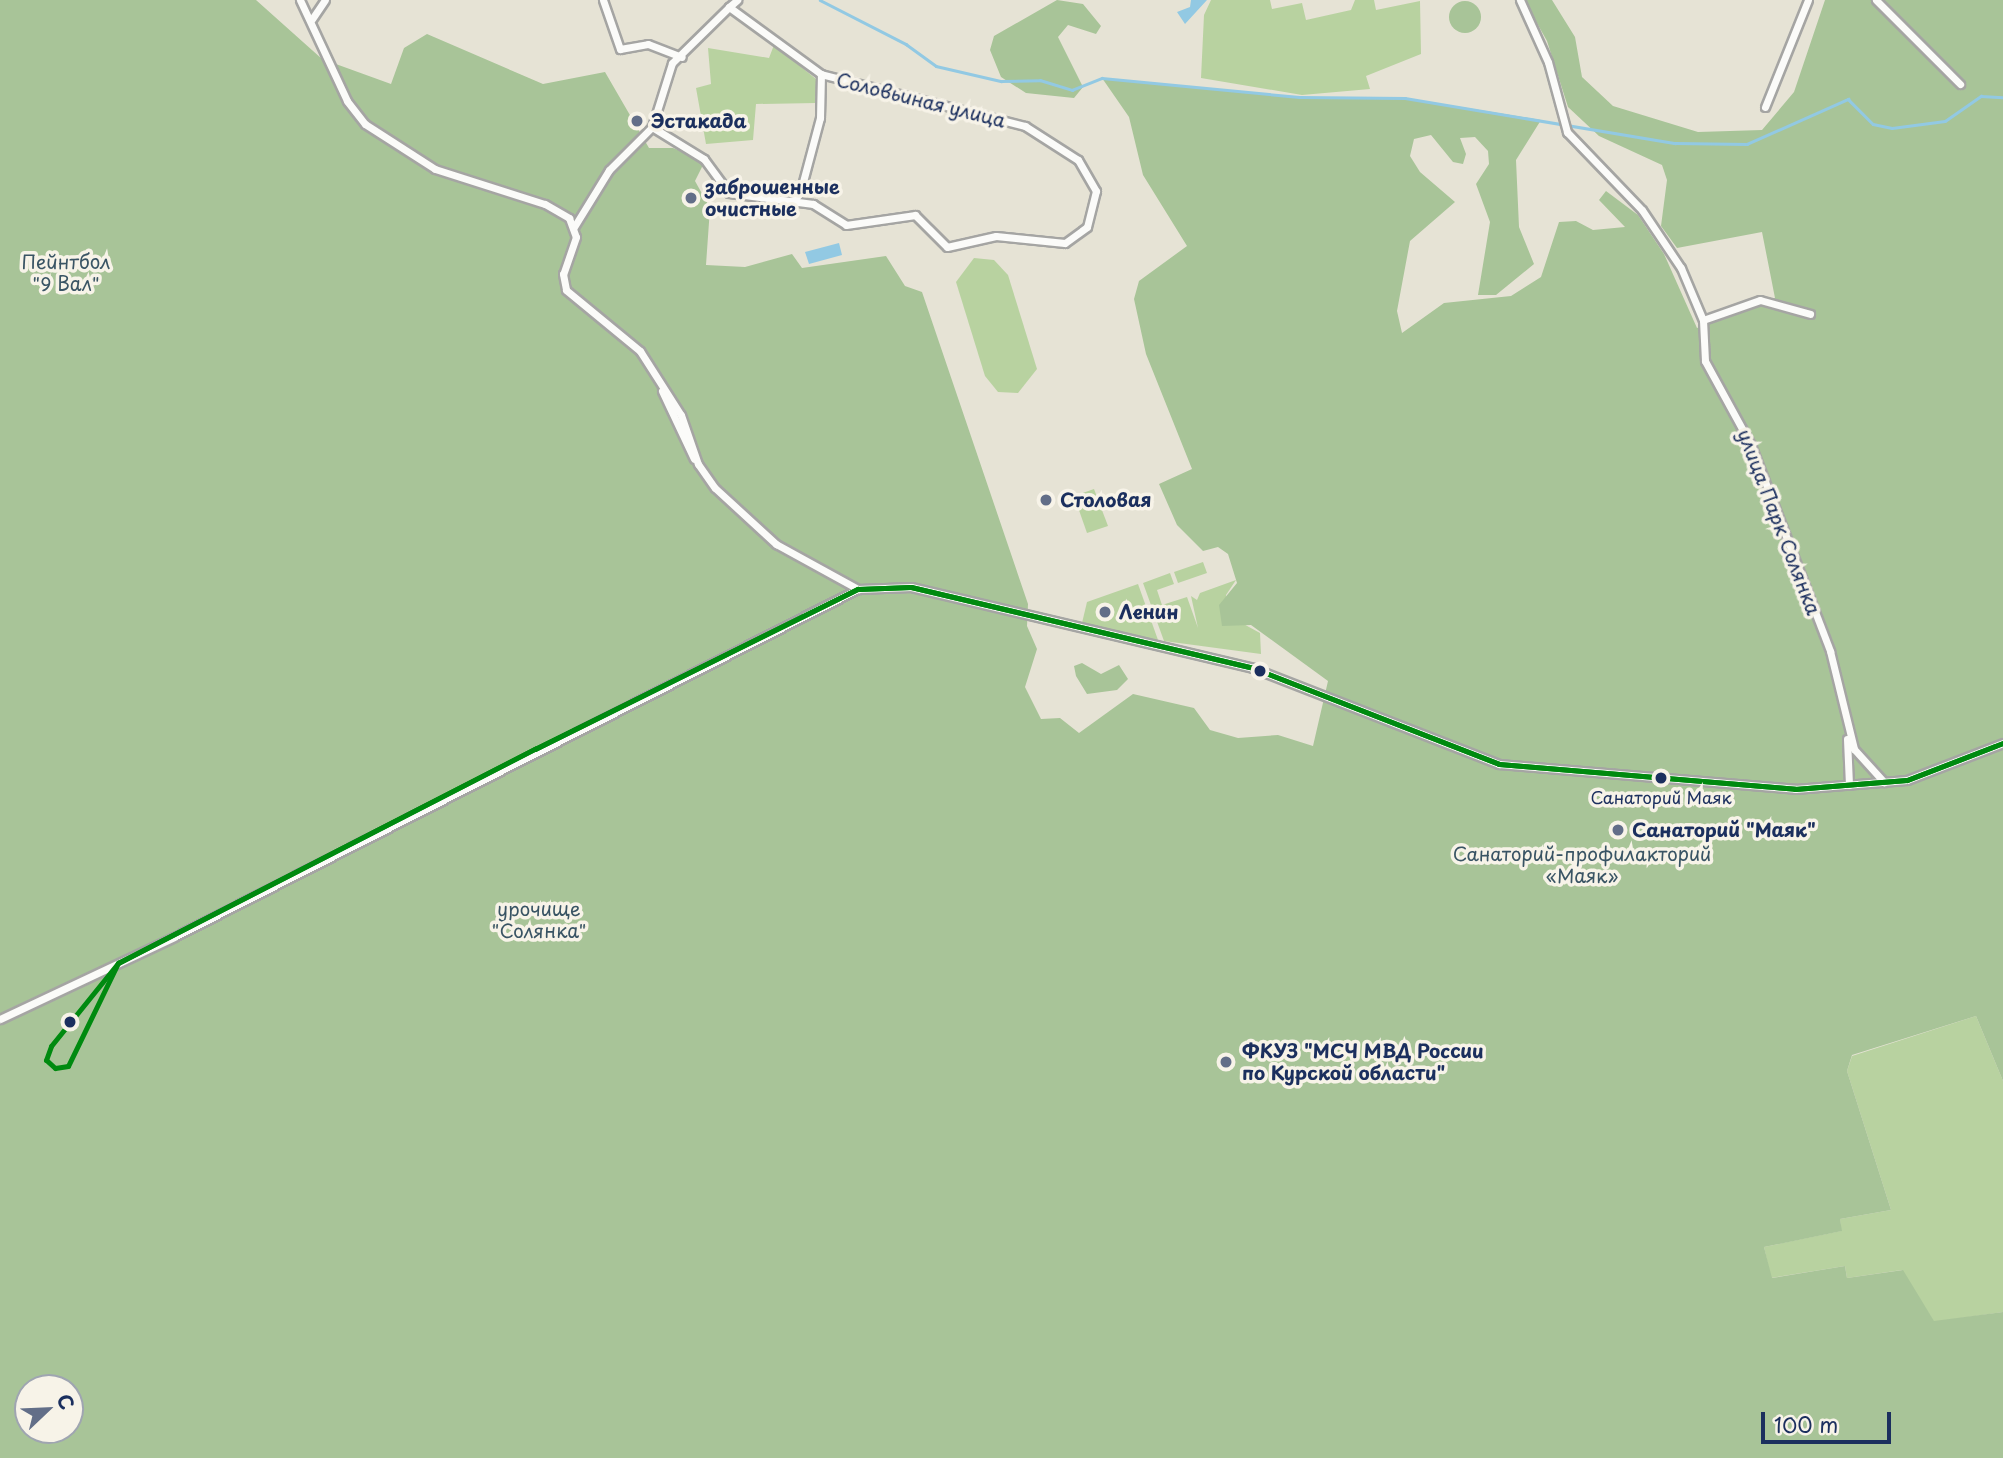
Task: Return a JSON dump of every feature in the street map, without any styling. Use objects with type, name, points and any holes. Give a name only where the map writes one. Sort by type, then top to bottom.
[{"type":"street","points":[[300,0],[312,19],[347,102],[365,124],[435,169],[545,204],[575,227]]},
{"type":"street","points":[[312,19],[325,0]]},
{"type":"street","points":[[603,0],[620,49],[648,44],[682,57]]},
{"type":"street","points":[[737,0],[682,57],[672,63],[652,127],[609,170],[575,227],[563,274],[566,290],[627,337],[681,415],[698,464],[754,527],[858,589]]},
{"type":"street","name":"улица Парк Солянка","points":[[1520,0],[1548,62],[1561,118],[1567,132],[1668,245],[1703,320],[1705,361],[1751,445],[1830,651],[1847,731],[1861,761],[1885,783]]},
{"type":"street","points":[[1765,107],[1808,0]]},
{"type":"street","points":[[1876,0],[1961,84]]},
{"type":"street","name":"Соловьиная улица","points":[[729,7],[821,74],[1025,126],[1087,168],[1096,191],[1094,215],[1072,240],[1051,244],[996,236],[947,247],[920,219],[904,214],[854,226],[813,204],[791,202]]},
{"type":"street","points":[[652,127],[704,159],[723,190],[791,202],[800,194],[820,118],[821,74]]},
{"type":"street","points":[[1703,320],[1760,300],[1810,314]]},
{"type":"street","points":[[0,1019],[174,937],[858,589],[911,587],[1254,668],[1499,764],[1761,789],[1907,780],[2003,743]]},
{"type":"street","points":[[1847,731],[1849,785]]},
{"type":"green space","name":"урочище \"Солянка\"","points":[[0,0],[256,0],[322,59],[391,84],[404,48],[427,34],[543,84],[605,72],[649,148],[673,148],[705,161],[695,181],[710,208],[706,265],[745,267],[792,254],[802,268],[886,256],[905,286],[922,292],[1028,604],[1027,626],[1037,649],[1025,687],[1041,719],[1060,718],[1079,733],[1133,694],[1194,708],[1210,730],[1238,738],[1278,735],[1313,746],[1328,681],[1251,625],[1222,626],[1219,605],[1237,583],[1228,554],[1218,547],[1203,551],[1177,525],[1159,484],[1192,469],[1146,354],[1134,299],[1139,281],[1187,246],[1143,175],[1129,117],[1102,78],[1299,97],[1405,98],[1541,120],[1516,160],[1519,227],[1534,264],[1496,295],[1478,295],[1490,222],[1476,184],[1489,164],[1488,151],[1475,137],[1460,138],[1466,154],[1463,164],[1453,162],[1431,135],[1414,139],[1410,156],[1420,172],[1455,202],[1410,241],[1397,311],[1402,333],[1444,303],[1511,296],[1541,277],[1559,222],[1576,221],[1593,230],[1625,227],[1599,200],[1606,191],[1638,215],[1664,254],[1697,328],[1775,298],[1762,232],[1677,248],[1661,226],[1667,180],[1662,165],[1599,136],[1568,107],[1547,41],[1524,0],[1552,0],[1575,37],[1582,77],[1613,106],[1698,132],[1762,130],[1794,92],[1825,0],[2003,0],[2003,1081],[1976,1016],[1852,1055],[1847,1071],[1891,1210],[1840,1219],[1842,1231],[1764,1247],[1772,1278],[1845,1266],[1847,1278],[1903,1270],[1934,1321],[2003,1312],[2003,1458],[0,1458]]},
{"type":"green space","points":[[1057,0],[1083,4],[1101,26],[1096,34],[1068,25],[1058,37],[1083,87],[1074,98],[1026,93],[1001,77],[990,50],[994,36]]},
{"type":"green space","points":[[1211,0],[1270,0],[1272,9],[1302,3],[1306,20],[1351,10],[1355,0],[1374,0],[1376,10],[1420,1],[1421,54],[1366,76],[1370,89],[1302,95],[1201,78],[1204,15]]},
{"type":"green space","points":[[1465,1],[1477,5],[1481,17],[1477,29],[1465,33],[1453,29],[1449,17],[1453,5]]},
{"type":"green space","points":[[774,45],[816,79],[816,103],[756,104],[753,140],[706,144],[696,88],[711,84],[708,48],[769,58]]},
{"type":"green space","points":[[974,258],[994,260],[1008,275],[1037,369],[1018,393],[998,392],[985,376],[956,282]]},
{"type":"green space","points":[[1094,489],[1108,526],[1087,533],[1074,496]]},
{"type":"green space","points":[[1203,562],[1207,573],[1178,583],[1174,572]]},
{"type":"green space","points":[[1170,573],[1174,584],[1157,590],[1162,605],[1187,597],[1198,628],[1191,596],[1197,600],[1200,593],[1236,580],[1226,595],[1230,625],[1238,621],[1260,633],[1261,654],[1164,641],[1143,583]]},
{"type":"green space","points":[[1138,584],[1158,640],[1082,623],[1087,602]]},
{"type":"green space","points":[[1082,663],[1101,674],[1119,665],[1128,679],[1117,690],[1087,694],[1076,676],[1074,666]]},
{"type":"green space","points":[[1976,1016],[2003,1081],[2003,1312],[1934,1322],[1902,1270],[1847,1278],[1845,1266],[1771,1278],[1764,1247],[1841,1231],[1840,1219],[1891,1210],[1847,1071],[1852,1056]]},
{"type":"water","points":[[1191,0],[1207,0],[1185,24],[1177,12],[1190,7]]},
{"type":"water","points":[[839,243],[842,255],[809,264],[805,252]]},
{"type":"waterway","points":[[820,0],[906,44],[936,66],[1001,81],[1040,80],[1072,90],[1102,78],[1299,97],[1405,98],[1675,143],[1747,144],[1848,99],[1873,124],[1892,128],[1945,121],[1981,96],[2003,97]]},
{"type":"transit line","points":[[858,589],[911,587]]},
{"type":"transit line","points":[[858,589],[911,587]]},
{"type":"transit line","points":[[911,587],[1253,668]]},
{"type":"transit line","points":[[911,587],[1253,668]]},
{"type":"transit line","points":[[535,749],[858,589]]},
{"type":"transit line","points":[[535,749],[858,589]]},
{"type":"transit line","points":[[1253,668],[1499,764]]},
{"type":"transit line","points":[[1253,668],[1499,764]]},
{"type":"transit line","points":[[2003,743],[1907,780],[1995,746],[2003,743]]},
{"type":"transit line","points":[[118,963],[535,749]]},
{"type":"transit line","points":[[118,963],[535,749]]},
{"type":"transit line","points":[[1499,764],[1795,789]]},
{"type":"transit line","points":[[1499,764],[1795,789]]},
{"type":"transit line","points":[[1795,789],[1907,780]]},
{"type":"transit line","points":[[1795,789],[1907,780]]},
{"type":"transit line","points":[[118,963],[68,1066],[55,1068],[46,1060],[51,1046],[118,963]]},
{"type":"place","name":"Эстакада","points":[[637,121]]},
{"type":"place","name":"заброшенные очистные","points":[[691,198]]},
{"type":"place","name":"Столовая","points":[[1046,500]]},
{"type":"place","name":"Ленин","points":[[1105,612]]},
{"type":"place","name":"Санаторий Маяк","points":[[1661,778]]},
{"type":"place","name":"Санаторий \"Маяк\"","points":[[1618,830]]},
{"type":"place","name":"ФКУЗ \"МСЧ МВД России по Курской области\"","points":[[1226,1062]]},
{"type":"park label","name":"Пейнтбол \"9 Вал\"","points":[[66,273]]},
{"type":"park label","name":"Санаторий-профилакторий «Маяк»","points":[[1582,865]]}]
